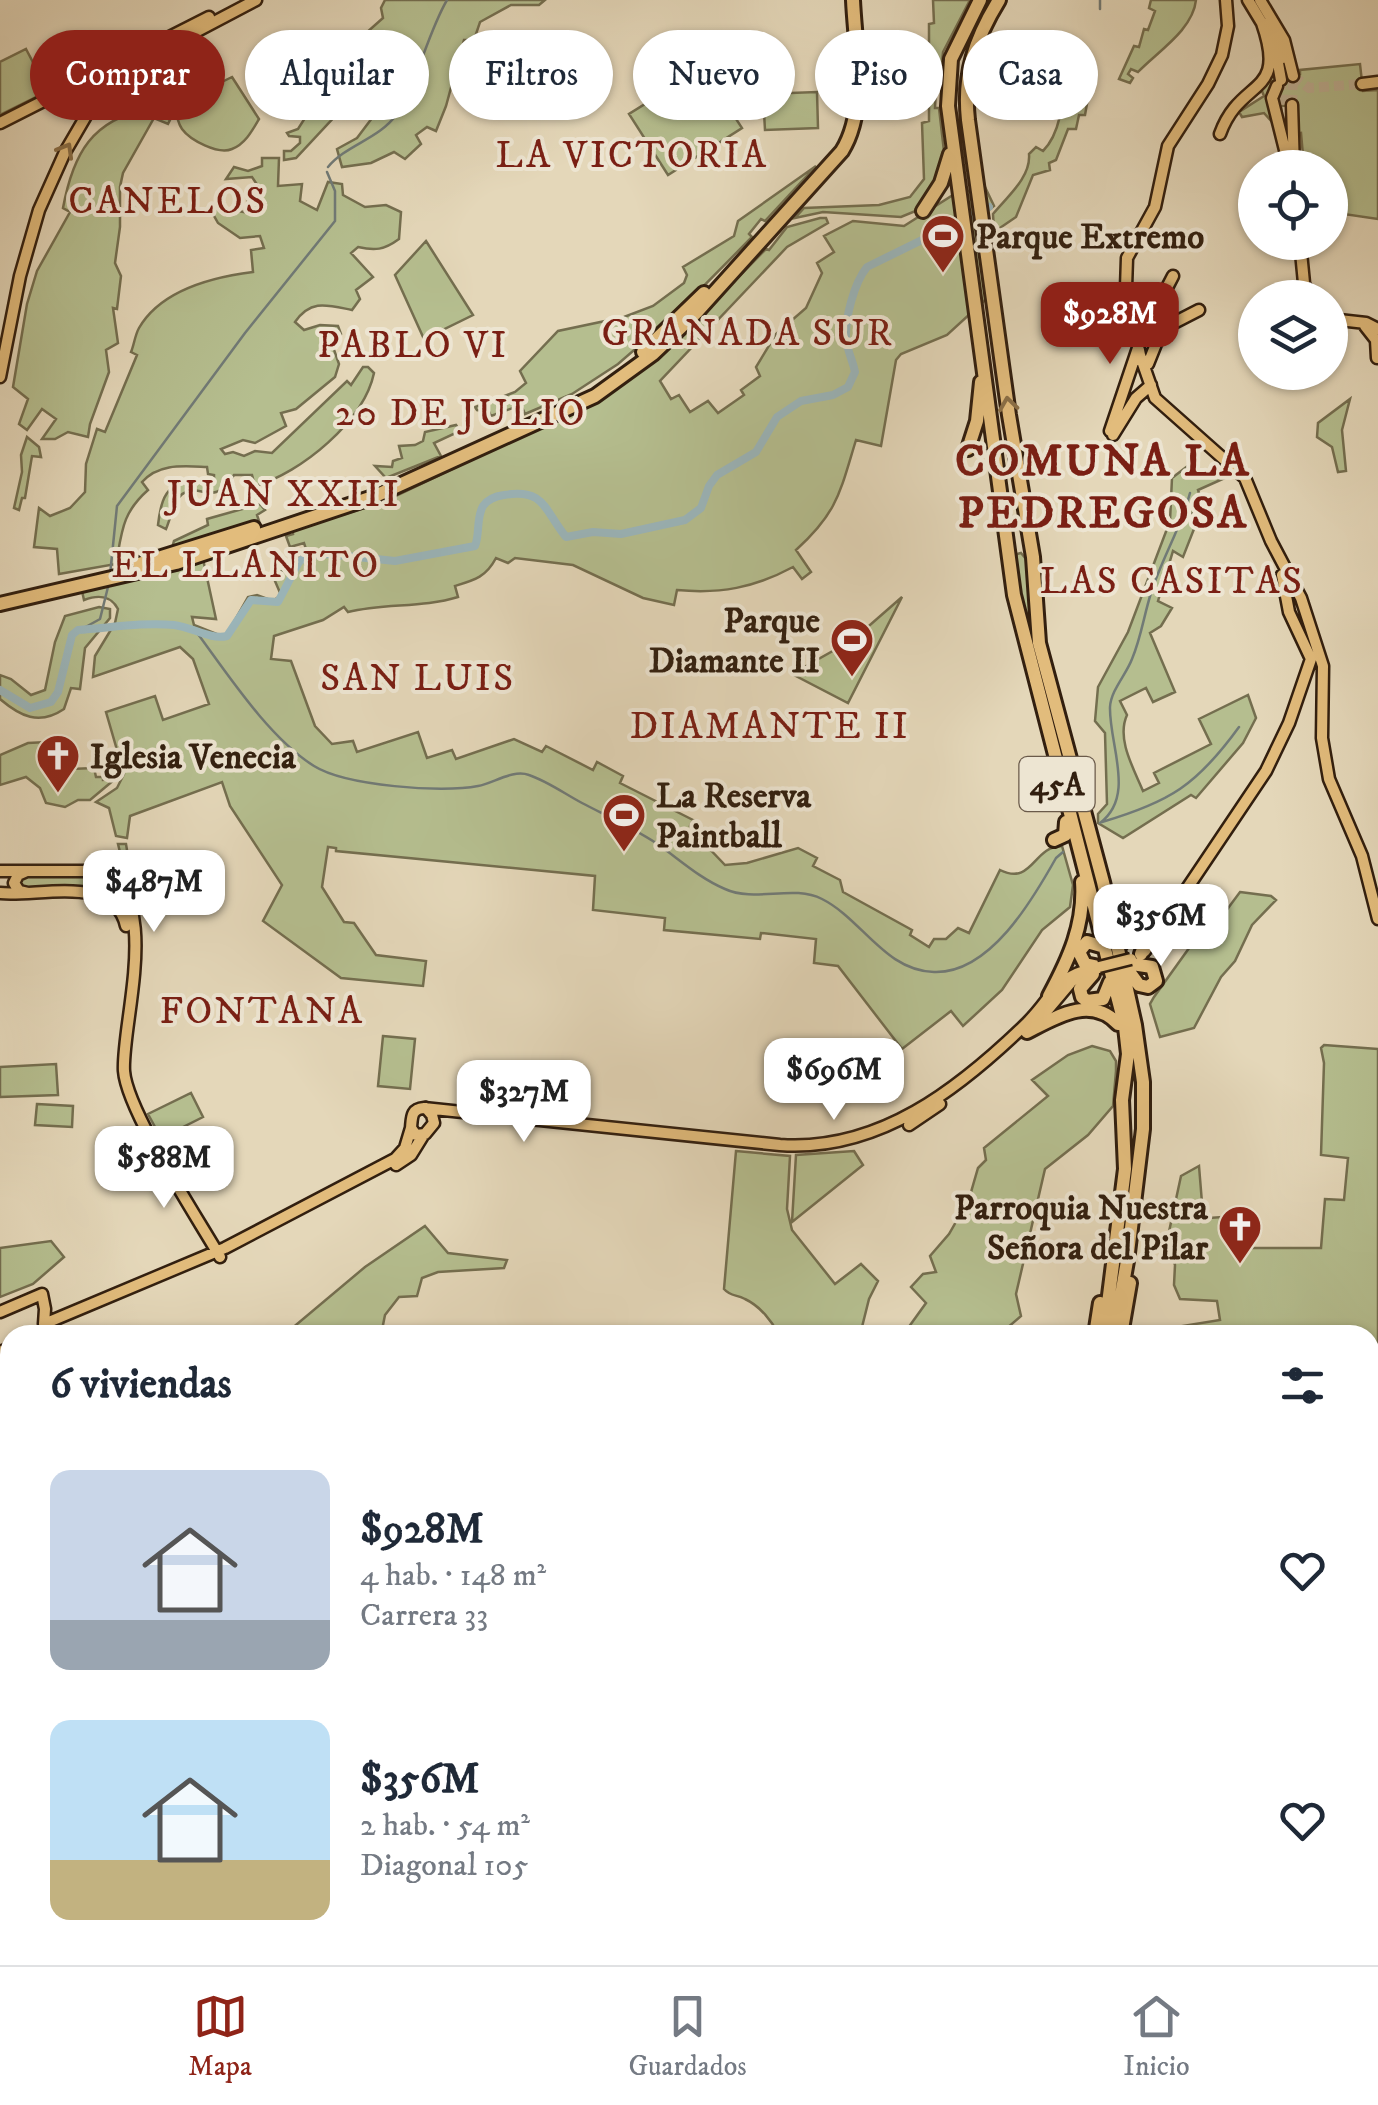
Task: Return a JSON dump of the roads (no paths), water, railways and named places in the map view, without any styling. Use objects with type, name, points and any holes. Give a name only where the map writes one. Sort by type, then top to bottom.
[{"type":"highway","points":[[0,600],[199,556],[353,510],[571,408],[618,380],[653,354],[696,312],[836,155],[850,109],[850,0]]},
{"type":"highway","name":"45A","points":[[980,0],[958,40],[949,68],[952,142],[983,359],[1012,611],[1101,946],[1109,991]]},
{"type":"highway","name":"45A","points":[[999,0],[978,38],[968,70],[967,109],[1001,357],[1034,556],[1042,659],[1078,778],[1135,1025],[1144,1112],[1119,1325]]},
{"type":"highway","points":[[923,211],[945,174],[952,142]]},
{"type":"highway","points":[[110,576],[390,484],[596,387],[640,355],[836,155]]},
{"type":"highway","points":[[968,449],[977,421],[983,359]]},
{"type":"highway","name":"45A","points":[[1005,543],[1109,991],[1128,1054],[1122,1100],[1126,1169],[1105,1325]]},
{"type":"highway","name":"45A","points":[[1036,604],[1122,943],[1133,961],[1149,1105],[1138,1221]]},
{"type":"highway","points":[[1054,840],[1065,835],[1066,822]]},
{"type":"highway","points":[[1050,996],[1075,942],[1082,910],[1082,882]]},
{"type":"highway","points":[[1122,943],[1128,930],[1142,932],[1146,942],[1133,961]]},
{"type":"highway","points":[[1096,1325],[1118,1155],[1109,991],[1085,964],[1080,952],[1087,942],[1101,946]]},
{"type":"highway","points":[[1027,1032],[1080,1010],[1103,1012],[1109,991]]},
{"type":"highway","points":[[1111,1211],[1126,1169]]},
{"type":"highway","points":[[1120,1325],[1138,1221],[1133,1204]]},
{"type":"main road","points":[[188,30],[241,0]]},
{"type":"main road","points":[[198,30],[256,0]]},
{"type":"main road","points":[[1226,0],[1228,26],[1220,62],[1168,146],[1155,207],[1127,258],[1124,282],[1139,346],[1160,404],[1244,476],[1300,598],[1321,656],[1322,738],[1329,779],[1362,856],[1378,919]]},
{"type":"main road","points":[[1220,134],[1231,111],[1270,71],[1272,53],[1254,0]]},
{"type":"main road","points":[[1254,0],[1287,46],[1284,81],[1272,98],[1286,150]]},
{"type":"main road","points":[[1262,23],[1284,81]]},
{"type":"main road","points":[[1362,84],[1378,82]]},
{"type":"main road","points":[[1288,105],[1289,150]]},
{"type":"main road","points":[[0,123],[30,110]]},
{"type":"main road","points":[[0,378],[38,210],[64,152],[84,120]]},
{"type":"main road","points":[[1151,385],[1140,392],[1112,433],[1139,346],[1173,276]]},
{"type":"main road","points":[[1133,319],[1144,319],[1154,312]]},
{"type":"main road","points":[[1148,364],[1163,328],[1194,312]]},
{"type":"main road","points":[[1348,316],[1378,317]]},
{"type":"main road","points":[[1348,320],[1378,329]]},
{"type":"main road","points":[[1360,322],[1376,340],[1378,358]]},
{"type":"main road","points":[[1139,346],[1148,364],[1151,385]]},
{"type":"main road","points":[[1131,407],[1144,401],[1160,404]]},
{"type":"main road","points":[[1109,991],[1133,961],[1146,956],[1266,771],[1310,663],[1311,657],[1289,612],[1278,555]]},
{"type":"main road","points":[[0,870],[76,870],[108,874],[120,883],[127,896],[136,967],[125,1078],[156,1146],[216,1256]]},
{"type":"main road","points":[[33,870],[18,875],[14,883],[19,891],[34,894]]},
{"type":"main road","points":[[74,894],[85,892],[92,885],[87,872],[76,870]]},
{"type":"main road","points":[[0,893],[102,896],[122,912],[130,969],[117,1064],[120,1086],[216,1256]]},
{"type":"main road","points":[[216,1256],[395,1158],[406,1148],[413,1112],[426,1108],[780,1144],[828,1144],[873,1133],[918,1112],[1007,1041],[1070,975],[1109,991]]},
{"type":"main road","points":[[50,1325],[216,1256],[397,1164],[410,1155],[434,1123],[454,1118],[780,1151],[832,1150],[878,1138],[918,1120],[1027,1032],[1074,979],[1109,991]]},
{"type":"main road","points":[[426,1108],[434,1123]]},
{"type":"main road","points":[[411,1128],[416,1135],[425,1134]]},
{"type":"main road","points":[[0,1312],[42,1294],[45,1325]]},
{"type":"waterway","points":[[328,167],[396,115],[447,0]]},
{"type":"waterway","points":[[1100,0],[1100,9]]},
{"type":"waterway","points":[[110,575],[117,506],[245,333],[335,221],[335,191],[327,172]]},
{"type":"waterway","points":[[0,690],[30,708],[51,702],[58,692],[72,635],[78,630],[162,624],[227,636],[251,600],[278,602],[306,556],[328,554],[395,561],[475,546],[483,506],[498,496],[518,494],[536,498],[566,537],[593,532],[621,534],[685,520],[701,508],[717,475],[756,452],[777,417],[801,401],[833,395],[848,387],[855,372],[847,343],[847,321],[854,291],[867,267],[989,207]]},
{"type":"waterway","points":[[1100,823],[1111,812],[1119,784],[1111,701],[1135,651],[1155,580],[1190,493]]},
{"type":"waterway","points":[[82,629],[100,619],[109,583]]},
{"type":"waterway","points":[[195,630],[265,722],[314,766],[348,779],[419,788],[462,788],[517,774],[529,775],[638,832],[725,889],[749,894],[799,893],[822,899],[888,954],[917,969],[954,969],[991,948],[1022,913],[1063,852]]},
{"type":"waterway","points":[[1102,822],[1146,807],[1180,789],[1209,764],[1239,727]]},
{"type":"tunnel","points":[[1293,76],[1309,88],[1362,84]]},
{"type":"tunnel","points":[[1292,105],[1293,76]]},
{"type":"tunnel","points":[[1281,80],[1283,106]]},
{"type":"place","name":"Parque Extremo","points":[[943,274]]},
{"type":"place","name":"Parque Diamante II","points":[[852,678]]},
{"type":"place","name":"Iglesia Venecia","points":[[58,794]]},
{"type":"place","name":"La Reserva Paintball","points":[[624,853]]},
{"type":"place","name":"Parroquia Nuestra Señora del Pilar","points":[[1240,1265]]},
{"type":"district","name":"LA VICTORIA","points":[[632,154]]},
{"type":"district","name":"CANELOS","points":[[168,200]]},
{"type":"district","name":"GRANADA SUR","points":[[748,332]]},
{"type":"district","name":"PABLO VI","points":[[413,344]]},
{"type":"district","name":"20 DE JULIO","points":[[461,412]]},
{"type":"district","name":"COMUNA LA PEDREGOSA","points":[[1103,485]]},
{"type":"district","name":"JUAN XXIII","points":[[284,493]]},
{"type":"district","name":"EL LLANITO","points":[[246,564]]},
{"type":"district","name":"LAS CASITAS","points":[[1172,580]]},
{"type":"district","name":"SAN LUIS","points":[[418,677]]},
{"type":"district","name":"DIAMANTE II","points":[[770,725]]},
{"type":"district","name":"FONTANA","points":[[262,1010]]}]
